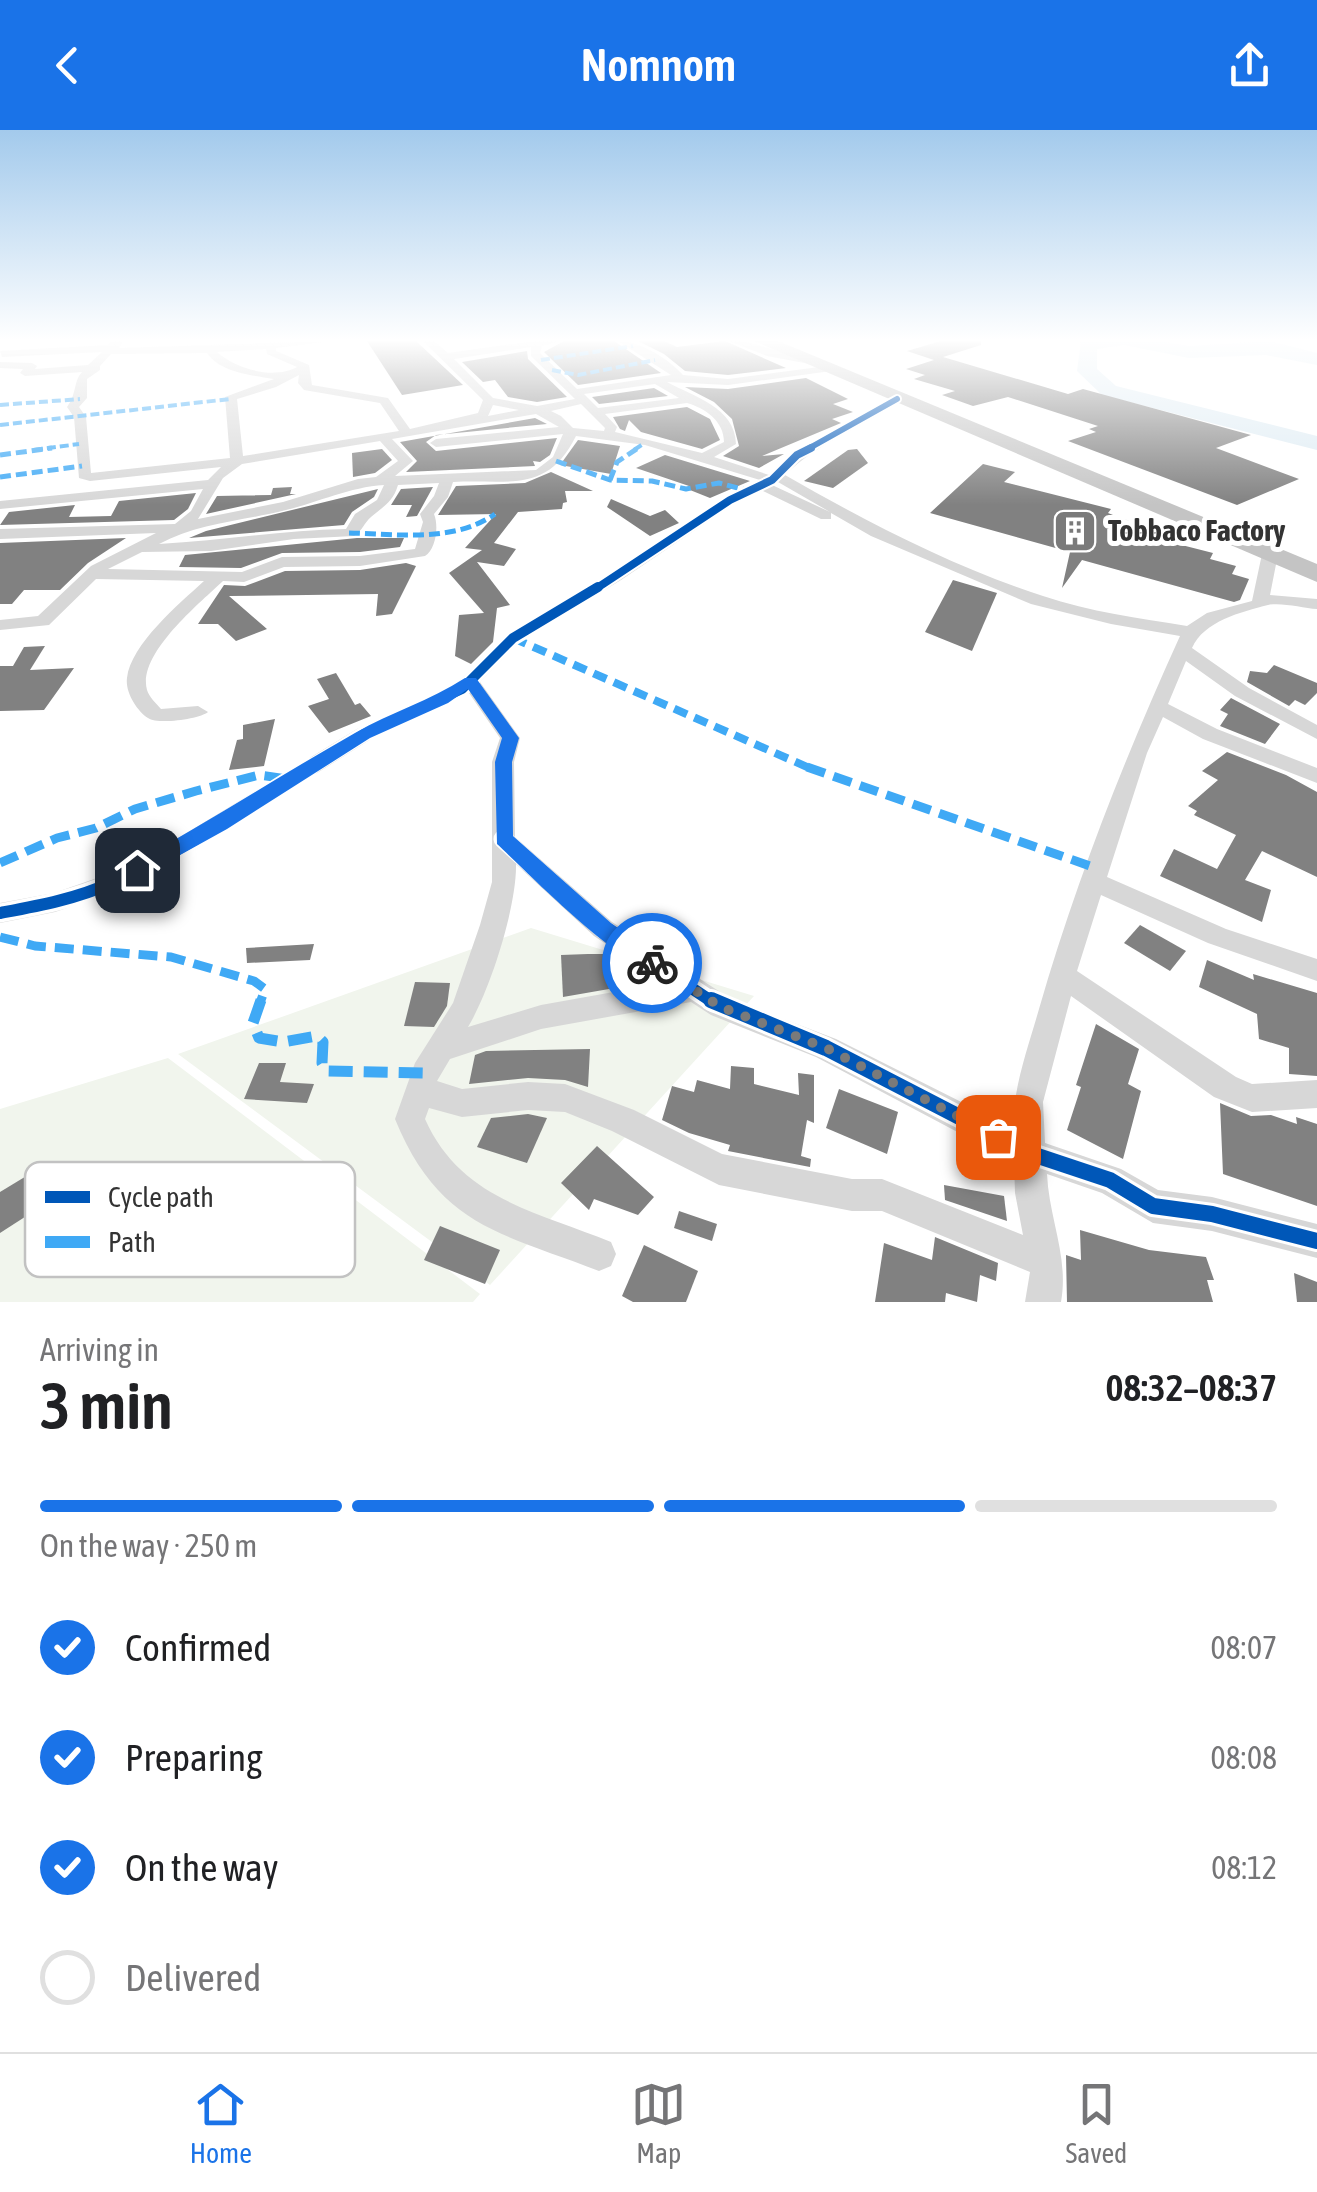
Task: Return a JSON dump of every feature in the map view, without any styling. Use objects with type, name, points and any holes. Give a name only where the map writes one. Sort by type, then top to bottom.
[{"type":"highway","points":[[889,396],[1317,574]]},
{"type":"street","points":[[81,396],[73,408],[80,418],[84,475],[101,478],[407,434],[433,437],[582,396],[609,432]]},
{"type":"street","points":[[235,396],[231,397],[237,461]]},
{"type":"street","points":[[357,396],[384,400],[407,434]]},
{"type":"street","points":[[486,396],[489,400],[551,414],[563,421],[569,431]]},
{"type":"street","points":[[681,396],[723,418],[732,436],[730,444],[703,457]]},
{"type":"street","points":[[0,914],[83,893],[151,864],[364,734],[443,700],[470,681],[513,638],[615,577],[730,500],[770,480],[797,455],[866,420],[897,399]]},
{"type":"street","points":[[468,429],[482,415],[489,400]]},
{"type":"street","points":[[596,412],[688,400]]},
{"type":"street","points":[[468,429],[609,432],[770,480],[876,533],[1037,600],[1187,642],[1242,692],[1317,733]]},
{"type":"street","points":[[0,534],[177,528],[286,506],[340,487],[447,470],[539,474],[558,459],[569,431]]},
{"type":"street","points":[[383,437],[406,461],[387,480]]},
{"type":"street","points":[[93,574],[254,576],[282,562],[360,561],[419,553],[424,550],[429,533],[427,514],[441,498],[447,470],[433,437]]},
{"type":"street","points":[[0,625],[43,621],[93,574],[197,513],[212,484],[237,461]]},
{"type":"street","points":[[135,549],[212,546],[294,534],[349,533],[360,517],[382,504],[390,493],[387,480]]},
{"type":"street","points":[[0,506],[212,484]]},
{"type":"street","points":[[1263,600],[1270,554]]},
{"type":"street","points":[[198,712],[156,715],[138,692],[137,674],[159,636],[218,577]]},
{"type":"street","points":[[1044,1302],[1048,1276],[1031,1193],[1028,1102],[1062,975],[1137,753],[1187,642],[1213,617],[1263,600],[1317,604]]},
{"type":"street","points":[[470,681],[510,738],[503,762],[504,882],[465,1008],[420,1086],[410,1118],[414,1132],[455,1188],[530,1231],[600,1254]]},
{"type":"street","points":[[1158,707],[1210,734],[1317,776]]},
{"type":"street","points":[[503,839],[603,928],[721,1007],[826,1048],[1029,1153],[1110,1180],[1153,1206],[1212,1214],[1317,1241]]},
{"type":"street","points":[[1092,882],[1217,936],[1313,962]]},
{"type":"street","points":[[1062,975],[1225,1087],[1252,1098],[1317,1094]]},
{"type":"street","points":[[444,1048],[541,1017],[692,990]]},
{"type":"street","points":[[420,1086],[444,1100],[462,1103],[528,1096],[564,1098],[623,1120],[720,1169],[852,1195],[882,1196],[1045,1260]]},
{"type":"shaded area","points":[[531,928],[754,996],[490,1285],[355,1185],[355,1162],[324,1162],[178,1054]]},
{"type":"shaded area","points":[[168,1058],[305,1162],[25,1162],[25,1277],[355,1277],[355,1199],[480,1294],[473,1302],[0,1302],[0,1109]]},
{"type":"building","points":[[507,396],[567,397],[537,402]]},
{"type":"building","points":[[601,396],[668,396],[599,404],[592,397]]},
{"type":"building","points":[[702,396],[841,396],[848,399],[833,404],[853,412],[832,419],[841,423],[762,456],[784,454],[759,468],[723,456],[739,446],[732,419]]},
{"type":"building","points":[[944,396],[1107,396],[1251,435],[1216,448],[1299,479],[1237,505],[1068,441],[1096,432],[1089,429],[1098,426],[1008,397],[973,406]]},
{"type":"building","points":[[687,407],[710,419],[720,440],[702,449],[641,432],[629,420],[625,431],[613,417]]},
{"type":"building","points":[[535,418],[547,424],[444,434]]},
{"type":"building","points":[[435,436],[426,442],[436,451],[557,438],[550,455],[540,462],[533,461],[535,466],[406,472],[417,461],[400,442]]},
{"type":"building","points":[[578,440],[620,446],[611,474],[560,465]]},
{"type":"building","points":[[382,449],[392,460],[375,473],[353,477],[352,453]]},
{"type":"building","points":[[857,449],[868,463],[833,488],[804,481],[848,450]]},
{"type":"building","points":[[665,455],[750,481],[710,498],[685,488],[689,486],[636,468]]},
{"type":"building","name":"Tobbaco Factory","points":[[983,464],[1015,472],[1004,482],[1111,509],[1108,513],[1166,534],[1162,540],[1213,553],[1210,559],[1236,566],[1232,574],[1249,579],[1240,600],[1234,602],[1082,560],[1062,588],[1070,552],[930,513]]},
{"type":"building","points":[[551,472],[593,491],[565,491],[567,502],[562,509],[518,512],[494,543],[516,549],[504,566],[477,562],[510,605],[497,608],[493,642],[471,664],[455,656],[459,615],[484,613],[449,573],[482,550],[465,548],[496,514],[438,515],[456,486],[525,483]]},
{"type":"building","points":[[292,487],[290,494],[296,494],[206,514],[217,496],[271,495],[273,488]]},
{"type":"building","points":[[433,487],[417,516],[406,517],[412,505],[391,505],[401,489]]},
{"type":"building","points":[[378,489],[374,497],[352,512],[344,525],[189,538],[206,531]]},
{"type":"building","points":[[196,493],[188,509],[174,520],[0,525],[9,512],[75,505],[69,517],[111,516],[119,501]]},
{"type":"building","points":[[611,499],[650,516],[665,510],[679,523],[650,536],[607,507]]},
{"type":"building","points":[[126,538],[88,563],[60,590],[24,590],[12,604],[0,604],[0,543]]},
{"type":"building","points":[[357,538],[404,538],[400,547],[282,553],[241,568],[179,567],[185,555]]},
{"type":"building","points":[[406,563],[416,566],[392,614],[376,616],[378,594],[229,596],[267,629],[236,641],[218,624],[198,624],[224,585],[245,586],[285,571],[360,570]]},
{"type":"building","points":[[953,580],[997,593],[972,651],[925,632]]},
{"type":"building","points":[[45,646],[30,670],[74,668],[44,710],[0,711],[0,666],[13,666],[24,647]]},
{"type":"building","points":[[1274,665],[1317,683],[1317,693],[1305,705],[1295,700],[1289,706],[1247,682],[1250,671],[1267,673]]},
{"type":"building","points":[[336,673],[355,705],[360,703],[371,716],[329,733],[308,706],[329,699],[317,679]]},
{"type":"building","points":[[1231,698],[1280,724],[1265,744],[1220,726],[1228,714],[1220,710]]},
{"type":"building","points":[[275,719],[264,766],[229,770],[237,740],[243,739],[243,725]]},
{"type":"building","points":[[1227,752],[1317,792],[1317,877],[1262,851],[1245,880],[1271,890],[1262,922],[1160,876],[1174,849],[1217,869],[1236,835],[1194,815],[1197,811],[1188,806],[1218,780],[1202,771]]},
{"type":"building","points":[[1140,925],[1186,951],[1170,971],[1124,943]]},
{"type":"building","points":[[314,944],[310,960],[247,963],[246,948]]},
{"type":"building","points":[[605,954],[609,989],[563,997],[561,955]]},
{"type":"building","points":[[1207,960],[1254,980],[1253,974],[1317,993],[1317,1076],[1289,1074],[1289,1048],[1259,1039],[1257,1014],[1199,987]]},
{"type":"building","points":[[415,982],[450,983],[447,1006],[434,1027],[404,1026]]},
{"type":"building","points":[[1096,1024],[1139,1049],[1128,1084],[1141,1091],[1123,1159],[1067,1130],[1081,1087],[1076,1085]]},
{"type":"building","points":[[590,1049],[588,1087],[565,1080],[528,1078],[469,1084],[475,1055],[486,1051]]},
{"type":"building","points":[[259,1063],[286,1063],[280,1082],[314,1084],[307,1103],[244,1099]]},
{"type":"building","points":[[731,1066],[754,1068],[754,1084],[799,1095],[798,1073],[814,1075],[814,1123],[807,1120],[801,1156],[811,1159],[810,1167],[728,1151],[730,1145],[662,1120],[672,1086],[694,1092],[697,1080],[730,1089]]},
{"type":"building","points":[[839,1089],[898,1112],[887,1154],[826,1128]]},
{"type":"building","points":[[1220,1103],[1251,1116],[1271,1115],[1297,1124],[1296,1117],[1317,1124],[1317,1206],[1223,1174]]},
{"type":"building","points":[[528,1114],[547,1118],[527,1163],[477,1147],[491,1118]]},
{"type":"building","points":[[597,1146],[654,1197],[638,1215],[594,1199],[589,1210],[561,1183]]},
{"type":"building","points":[[25,1177],[25,1217],[0,1233],[0,1192]]},
{"type":"building","points":[[944,1185],[1004,1196],[1007,1221],[945,1200]]},
{"type":"building","points":[[679,1211],[717,1224],[712,1241],[674,1228]]},
{"type":"building","points":[[440,1226],[500,1250],[485,1284],[424,1260]]},
{"type":"building","points":[[1080,1230],[1149,1250],[1206,1257],[1214,1280],[1207,1280],[1213,1302],[1067,1302],[1066,1255],[1081,1260]]},
{"type":"building","points":[[935,1237],[998,1263],[996,1281],[980,1275],[977,1302],[946,1293],[945,1302],[875,1302],[884,1243],[932,1260]]},
{"type":"building","points":[[644,1245],[698,1271],[686,1302],[633,1302],[622,1296]]},
{"type":"building","points":[[1294,1273],[1317,1282],[1317,1302],[1297,1302]]},
{"type":"waterway","points":[[1128,396],[1317,443]]},
{"type":"marked path","points":[[0,405],[80,399]]},
{"type":"marked path","points":[[0,425],[230,399]]},
{"type":"marked path","points":[[0,455],[79,444]]},
{"type":"marked path","points":[[610,480],[617,462],[643,444]]},
{"type":"marked path","points":[[556,461],[610,480],[652,481],[686,489],[719,483],[749,491]]},
{"type":"marked path","points":[[0,477],[82,466]]},
{"type":"marked path","points":[[349,533],[447,532],[483,523],[495,514]]},
{"type":"marked path","points":[[513,638],[794,763],[1096,868]]},
{"type":"marked path","points":[[0,863],[57,838],[96,828],[135,809],[196,791],[259,775],[288,779]]},
{"type":"marked path","points":[[0,937],[35,946],[171,957],[254,981],[265,989],[253,1023],[259,1038],[283,1042],[317,1036],[323,1042],[322,1063],[327,1071],[425,1073]]},
{"type":"cycle path","points":[[0,913],[55,902],[109,884],[190,842],[364,734],[462,689],[513,638],[615,577],[730,500],[772,480],[797,455],[897,399]]},
{"type":"cycle path","points":[[503,839],[603,929],[721,1007],[826,1048],[1029,1153],[1110,1180],[1153,1206],[1212,1214],[1317,1241]]},
{"type":"way so far","points":[[652,963],[721,1007],[826,1048],[998,1137]]},
{"type":"place","name":"Tobbaco Factory","points":[[1075,531]]},
{"type":"route","points":[[137,870],[220,824],[364,734],[443,700],[470,681],[510,738],[503,762],[503,839],[603,928],[652,963]]}]
